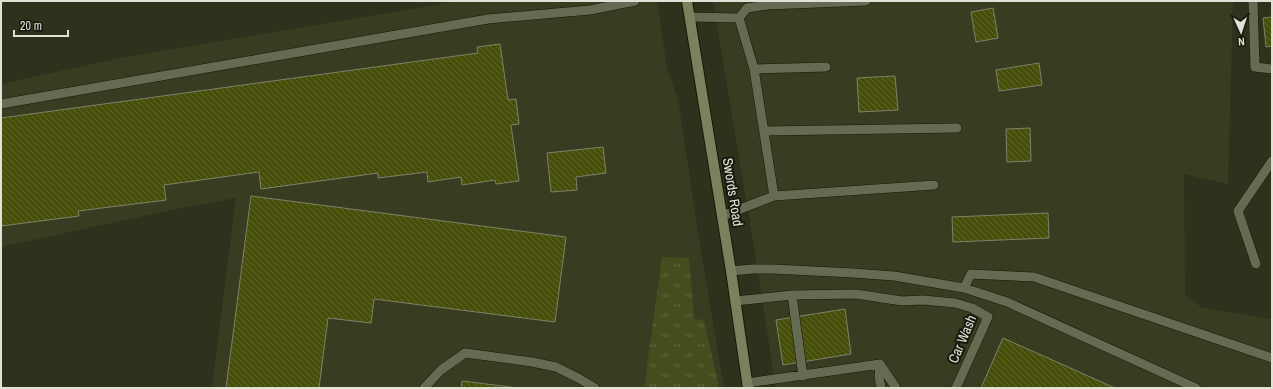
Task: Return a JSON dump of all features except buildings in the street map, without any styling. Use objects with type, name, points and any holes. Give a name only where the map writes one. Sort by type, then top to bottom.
[{"type":"main road","name":"Swords Road","points":[[687,1],[736,301],[747,385]]},
{"type":"lane","points":[[1,104],[488,19],[590,10],[635,1]]},
{"type":"lane","points":[[739,18],[747,8],[767,5],[866,1]]},
{"type":"lane","points":[[1253,1],[1255,67],[1272,69]]},
{"type":"lane","points":[[690,17],[739,18]]},
{"type":"lane","points":[[739,18],[754,70],[774,196]]},
{"type":"lane","points":[[754,70],[826,68]]},
{"type":"lane","points":[[764,131],[957,128]]},
{"type":"lane","points":[[1256,264],[1238,211],[1272,161]]},
{"type":"lane","points":[[722,216],[774,196],[934,185]]},
{"type":"lane","points":[[731,271],[773,269],[853,273],[894,276],[964,288],[1007,302],[1196,388]]},
{"type":"lane","points":[[964,288],[971,274],[1034,277],[1272,358]]},
{"type":"lane","name":"Car Wash","points":[[792,295],[856,294],[902,301],[923,300],[955,303],[972,308],[988,317],[956,388]]},
{"type":"lane","points":[[736,301],[792,295],[803,376]]},
{"type":"lane","points":[[424,388],[441,370],[465,353],[532,362],[556,367],[595,388]]},
{"type":"lane","points":[[747,385],[880,364]]},
{"type":"lane","points":[[880,364],[879,377],[881,388]]},
{"type":"lane","points":[[880,364],[896,388]]},
{"type":"lane","points":[[784,378],[785,388]]},
{"type":"shaded area","points":[[458,1],[657,1],[667,69],[678,99],[699,239],[724,388],[212,388],[236,198],[176,209],[1,247],[1,84],[120,58]]},
{"type":"shaded area","points":[[713,1],[1233,1],[1228,184],[1184,174],[1185,294],[1202,308],[1272,319],[1272,388],[776,388]]},
{"type":"green space","points":[[662,257],[689,258],[694,319],[704,320],[719,388],[644,388]]}]
